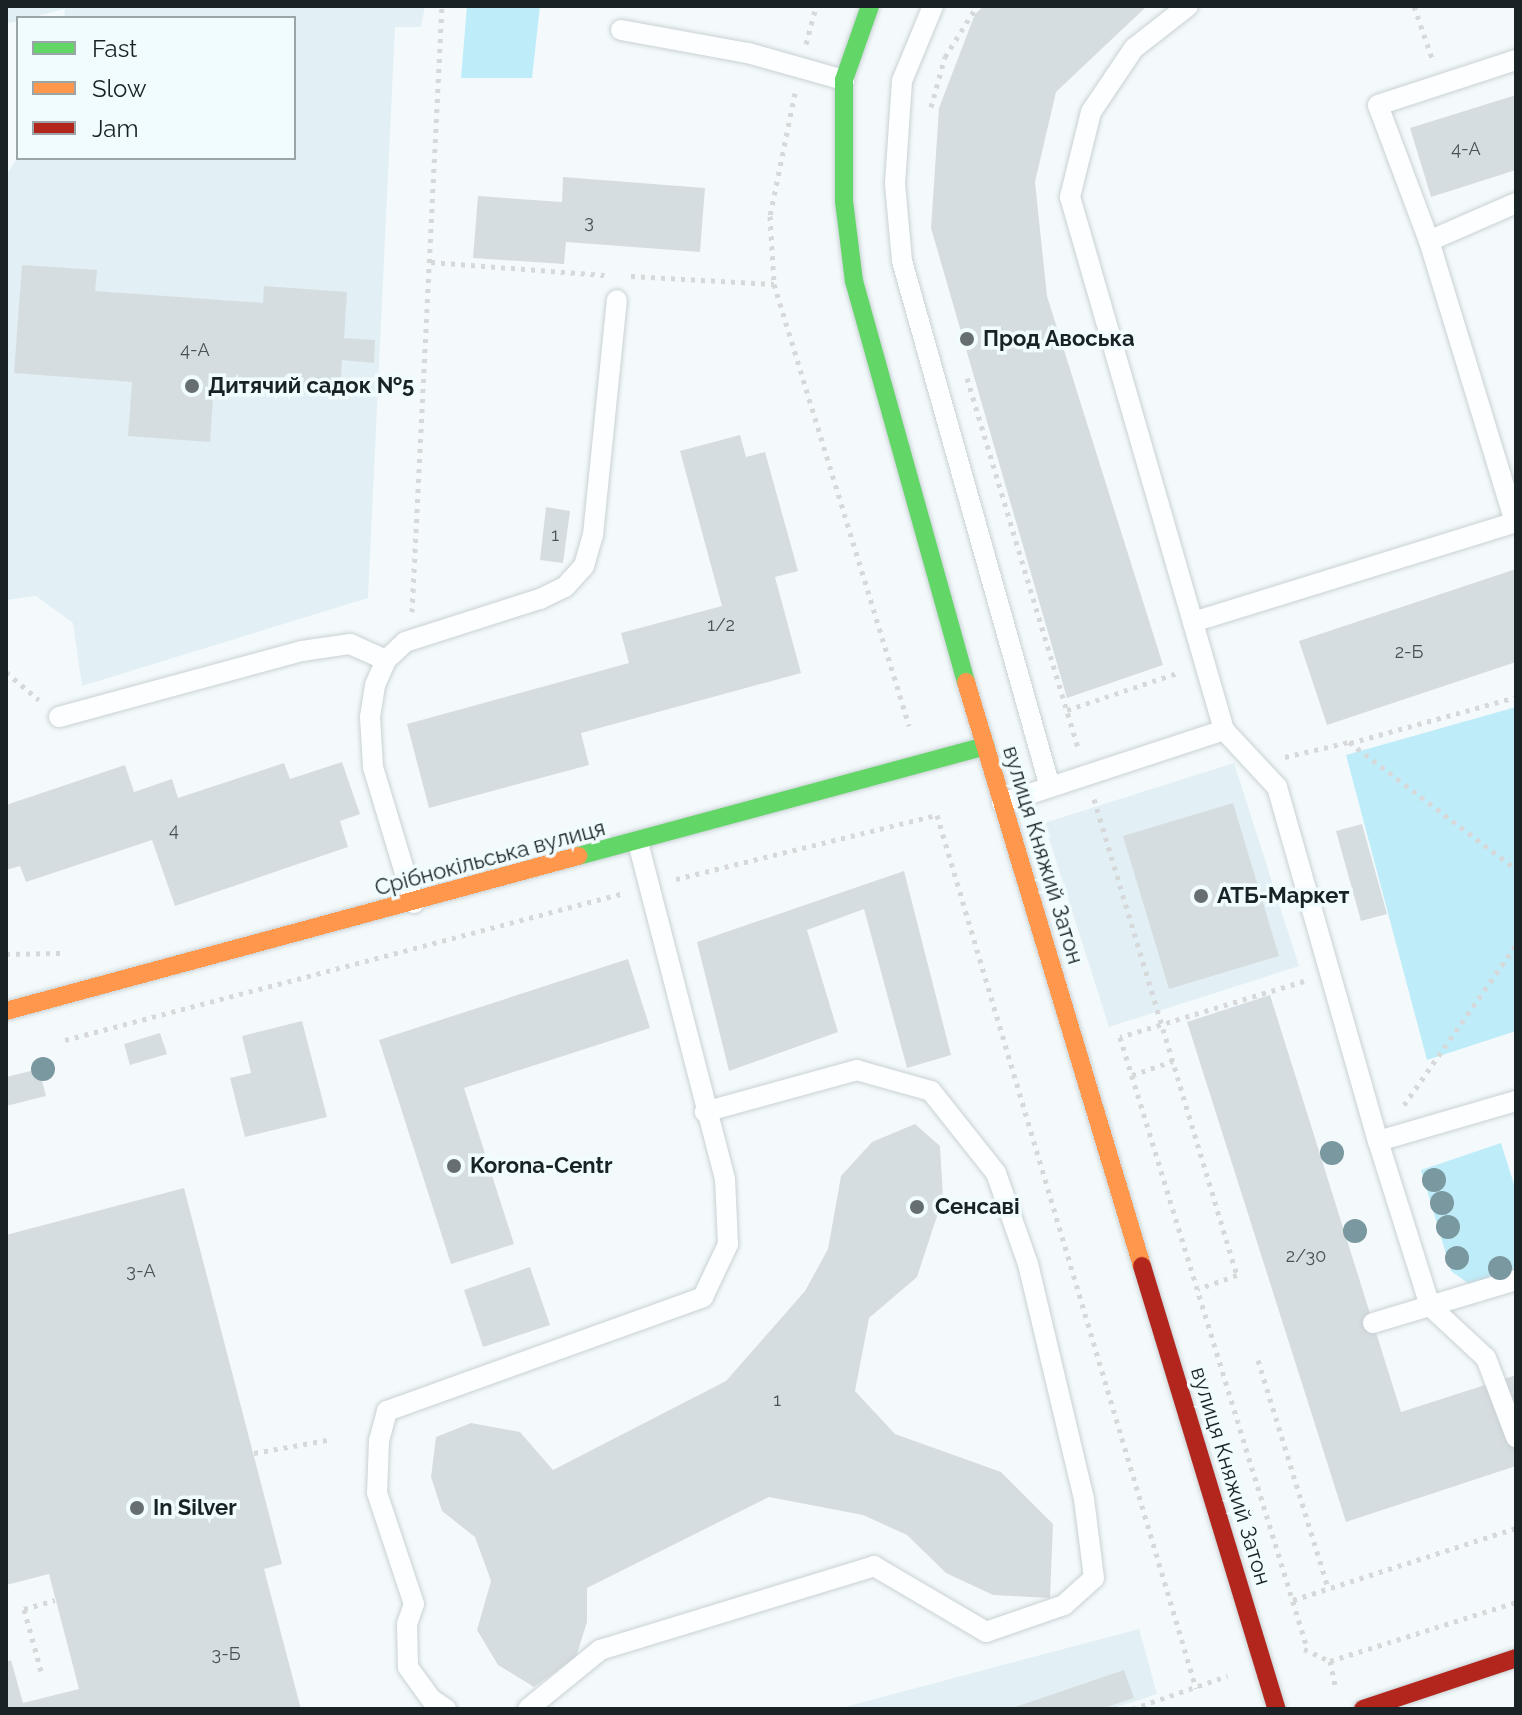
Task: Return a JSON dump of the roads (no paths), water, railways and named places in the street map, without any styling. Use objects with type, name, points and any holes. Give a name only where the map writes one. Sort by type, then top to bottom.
[{"type":"street","name":"вулиця Княжий Затон","points":[[870,6],[844,80],[844,201],[854,281],[985,746],[1277,1709]]},
{"type":"street","name":"Срібнокільська вулиця","points":[[6,1011],[985,746]]},
{"type":"street","points":[[1363,1709],[1516,1658]]},
{"type":"lane","points":[[933,6],[902,81],[895,184],[902,261],[1050,787]]},
{"type":"lane","points":[[1188,6],[1134,48],[1091,112],[1070,197],[1224,730],[1277,787],[1378,1141],[1430,1306],[1486,1358],[1516,1437]]},
{"type":"lane","points":[[621,30],[801,67],[844,80]]},
{"type":"lane","points":[[1193,622],[1516,522],[1429,241],[1378,105],[1516,60]]},
{"type":"lane","points":[[1429,241],[1516,203]]},
{"type":"lane","points":[[414,903],[373,767],[370,717],[386,660],[405,642],[540,599],[565,587],[584,566],[593,535],[617,300]]},
{"type":"lane","points":[[59,717],[302,651],[350,644],[386,660]]},
{"type":"lane","points":[[1002,803],[1224,730]]},
{"type":"lane","points":[[446,1709],[431,1699],[408,1667],[407,1624],[414,1604],[377,1493],[379,1441],[387,1411],[703,1297],[728,1244],[725,1179],[705,1112],[638,842]]},
{"type":"lane","points":[[528,1709],[600,1650],[874,1566],[986,1632],[1064,1605],[1094,1578],[1084,1499],[1028,1264],[996,1173],[931,1091],[857,1070],[705,1112]]},
{"type":"lane","points":[[1378,1141],[1516,1101]]},
{"type":"lane","points":[[1373,1323],[1516,1280]]},
{"type":"place","name":"Прод Авоська","points":[[967,339]]},
{"type":"place","name":"Дитячий садок №5","points":[[192,386]]},
{"type":"place","name":"АТБ-Маркет","points":[[1201,896]]},
{"type":"place","name":"Korona-Centr","points":[[454,1166]]},
{"type":"place","name":"Сенсаві","points":[[917,1207]]},
{"type":"place","name":"In Silver","points":[[137,1508]]}]
